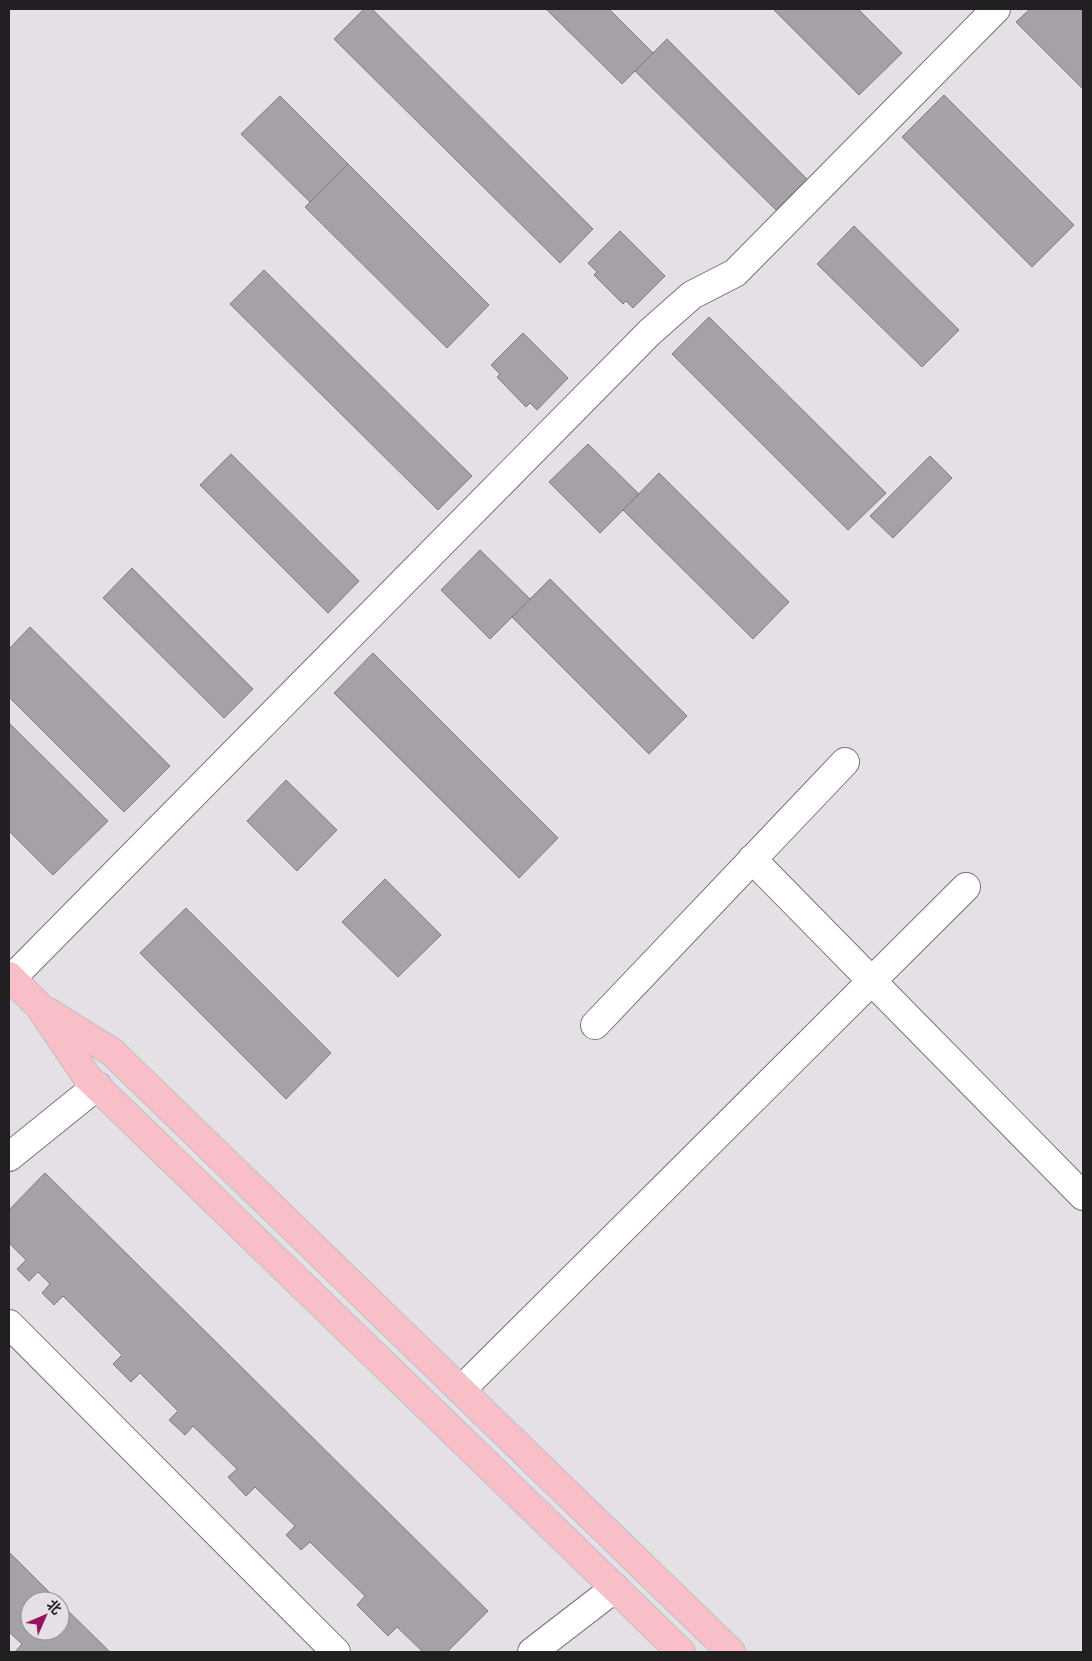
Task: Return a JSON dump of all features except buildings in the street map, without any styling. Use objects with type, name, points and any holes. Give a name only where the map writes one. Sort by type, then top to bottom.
[{"type":"main road","points":[[10,977],[39,1006],[87,1077],[681,1652]]},
{"type":"main road","points":[[39,1006],[112,1052],[731,1652]]},
{"type":"street","points":[[10,977],[650,332],[692,295],[735,273],[996,9]]},
{"type":"street","points":[[595,1025],[845,762]]},
{"type":"street","points":[[752,859],[1083,1196]]},
{"type":"street","points":[[461,1390],[966,887]]},
{"type":"street","points":[[9,1157],[97,1086]]},
{"type":"street","points":[[9,1324],[336,1652]]},
{"type":"street","points":[[532,1652],[615,1588]]}]
